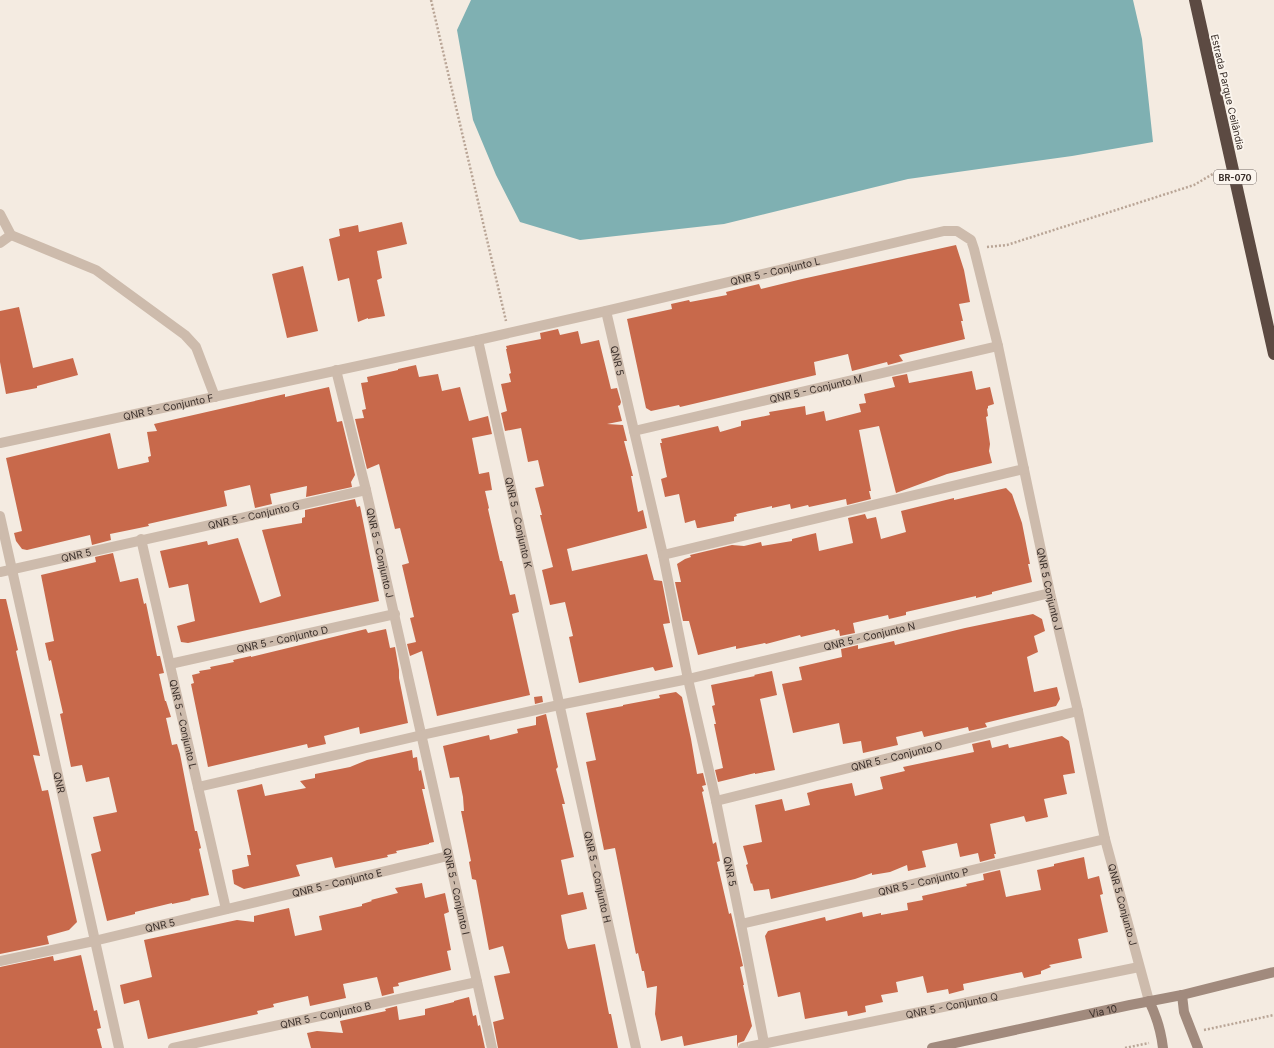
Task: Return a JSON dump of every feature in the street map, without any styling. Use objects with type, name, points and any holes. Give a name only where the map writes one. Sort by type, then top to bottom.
[{"type":"highway","name":"Estrada Parque Ceilândia","points":[[1195,0],[1274,354]]},
{"type":"main road","name":"Via 10","points":[[932,1048],[1182,995],[1274,972]]},
{"type":"main road","points":[[1182,995],[1184,1012],[1198,1048]]},
{"type":"main road","points":[[1149,1001],[1157,1017],[1161,1030],[1163,1048]]},
{"type":"street","points":[[0,214],[11,236],[96,270],[185,335],[196,347],[215,397]]},
{"type":"street","name":"QNR 5 Conjunto J","points":[[944,231],[957,231],[971,240],[974,249],[998,346],[1050,593],[1078,711],[1105,838],[1139,967]]},
{"type":"street","name":"QNR 5 - Conjunto L","points":[[606,312],[944,231]]},
{"type":"street","points":[[0,243],[11,236]]},
{"type":"street","points":[[336,370],[606,312]]},
{"type":"street","name":"QNR 5","points":[[606,312],[663,555],[688,679],[742,924],[764,1043]]},
{"type":"street","name":"QNR 5 - Conjunto K","points":[[478,340],[559,705]]},
{"type":"street","name":"QNR 5 - Conjunto M","points":[[634,431],[998,346]]},
{"type":"street","name":"QNR 5 - Conjunto F","points":[[0,443],[336,370]]},
{"type":"street","name":"QNR 5 - Conjunto J","points":[[336,370],[366,490],[422,735]]},
{"type":"street","points":[[663,555],[1024,469]]},
{"type":"street","name":"QNR 5 - Conjunto G","points":[[141,539],[366,490]]},
{"type":"street","name":"QNR","points":[[0,516],[119,1048]]},
{"type":"street","name":"QNR 5 - Conjunto L","points":[[141,539],[226,909]]},
{"type":"street","name":"QNR 5","points":[[0,572],[141,539]]},
{"type":"street","name":"QNR 5 - Conjunto N","points":[[688,679],[1050,593]]},
{"type":"street","name":"QNR 5 - Conjunto D","points":[[170,664],[395,614]]},
{"type":"street","points":[[198,787],[422,735],[688,679]]},
{"type":"street","name":"QNR 5 - Conjunto H","points":[[559,705],[636,1048]]},
{"type":"street","name":"QNR 5 - Conjunto O","points":[[716,801],[1078,711]]},
{"type":"street","name":"QNR 5 - Conjunto I","points":[[422,735],[492,1048]]},
{"type":"street","name":"QNR 5 - Conjunto P","points":[[742,924],[1105,838]]},
{"type":"street","name":"QNR 5 - Conjunto E","points":[[226,909],[448,856]]},
{"type":"street","name":"QNR 5","points":[[0,961],[94,941],[226,909]]},
{"type":"street","points":[[1139,967],[1149,1001]]},
{"type":"street","name":"QNR 5 - Conjunto Q","points":[[764,1043],[1139,967]]},
{"type":"street","name":"QNR 5 - Conjunto B","points":[[173,1048],[477,982]]},
{"type":"street","points":[[743,1048],[764,1043]]},
{"type":"path","points":[[432,0],[509,333]]},
{"type":"path","points":[[974,249],[1007,245],[1194,185],[1232,163]]},
{"type":"water","points":[[471,0],[1133,0],[1142,39],[1153,142],[1072,156],[908,179],[724,224],[580,240],[520,222],[496,175],[473,120],[457,30]]},
{"type":"building","points":[[402,222],[407,244],[377,251],[382,278],[377,280],[385,316],[368,318],[358,322],[349,278],[338,281],[329,239],[340,236],[339,229],[358,225],[359,232]]},
{"type":"building","points":[[956,245],[964,270],[970,302],[959,304],[965,339],[899,355],[903,361],[888,365],[887,362],[852,371],[848,354],[814,362],[816,375],[680,407],[679,405],[651,411],[646,408],[627,319],[672,309],[671,304],[727,295],[726,292],[759,284],[761,289]]},
{"type":"building","points":[[303,266],[318,331],[287,338],[272,274]]},
{"type":"building","points":[[19,307],[33,368],[73,358],[78,375],[37,386],[37,388],[6,394],[0,362],[0,311]]},
{"type":"building","points":[[558,329],[560,335],[578,331],[581,344],[599,340],[611,389],[617,388],[621,402],[618,406],[622,421],[607,424],[623,425],[627,441],[624,441],[633,476],[631,476],[638,512],[643,510],[647,528],[567,549],[572,571],[647,554],[654,580],[662,581],[670,623],[663,624],[673,667],[655,671],[653,667],[579,683],[569,637],[573,636],[565,602],[550,605],[542,570],[553,567],[535,488],[544,486],[538,460],[528,462],[521,428],[505,431],[501,413],[507,411],[501,384],[511,382],[509,374],[511,373],[506,346],[541,339],[540,333]]},
{"type":"building","points":[[416,365],[419,377],[438,374],[442,391],[460,387],[469,421],[488,416],[492,434],[472,438],[479,474],[489,472],[492,490],[485,491],[488,509],[500,561],[502,561],[510,595],[515,594],[519,612],[512,614],[530,695],[437,716],[422,651],[410,656],[407,644],[416,642],[410,618],[414,617],[402,565],[409,563],[400,528],[395,529],[379,464],[367,469],[355,419],[364,418],[362,410],[366,409],[361,383],[368,382],[367,377]]},
{"type":"building","points":[[972,371],[976,390],[990,387],[994,404],[988,406],[988,416],[986,417],[990,444],[989,451],[992,463],[947,474],[896,493],[879,426],[859,430],[871,491],[869,491],[871,499],[847,505],[846,499],[809,507],[808,505],[791,509],[790,504],[772,508],[772,506],[736,514],[737,516],[734,517],[734,521],[697,528],[695,520],[685,523],[679,494],[665,497],[661,479],[667,477],[660,443],[662,443],[661,439],[718,426],[720,432],[741,426],[741,421],[770,415],[769,412],[805,406],[806,415],[824,411],[826,421],[861,412],[859,404],[866,403],[864,394],[895,387],[892,377],[907,374],[909,383]]},
{"type":"building","points":[[329,387],[337,422],[342,421],[355,475],[351,482],[352,487],[306,497],[307,486],[270,494],[272,504],[255,508],[250,485],[224,491],[227,506],[148,524],[149,526],[110,534],[111,540],[92,545],[90,535],[27,550],[22,549],[16,541],[14,533],[22,531],[6,458],[110,433],[118,469],[149,462],[148,457],[151,456],[147,432],[157,431],[154,424],[285,394],[285,397]]},
{"type":"building","points":[[1006,488],[1012,494],[1022,523],[1032,582],[992,592],[992,594],[976,598],[976,596],[906,612],[906,615],[889,619],[888,615],[853,623],[855,633],[840,636],[839,630],[836,631],[835,629],[801,637],[800,635],[766,644],[736,649],[736,646],[698,655],[689,621],[683,621],[675,582],[681,582],[677,564],[691,557],[690,555],[732,545],[744,546],[761,542],[762,546],[792,541],[792,539],[816,533],[819,551],[853,543],[848,518],[865,514],[867,519],[876,517],[881,539],[906,532],[901,511],[954,498],[954,500]]},
{"type":"building","points":[[355,499],[357,507],[360,506],[379,601],[188,643],[181,642],[177,626],[195,621],[188,584],[169,588],[160,551],[207,541],[208,545],[238,538],[260,603],[281,596],[262,530],[302,523],[302,518],[305,517],[305,510]]},
{"type":"building","points":[[113,553],[120,582],[138,578],[144,604],[146,603],[157,656],[160,656],[164,673],[159,674],[165,701],[171,717],[166,718],[172,745],[177,744],[180,754],[195,831],[197,831],[201,848],[199,849],[209,895],[135,912],[135,914],[107,921],[91,854],[101,851],[93,817],[117,812],[109,777],[86,782],[82,765],[71,767],[60,714],[63,713],[51,660],[49,661],[45,643],[54,641],[41,575],[96,562],[95,557]]},
{"type":"building","points":[[0,599],[6,599],[18,650],[16,651],[40,756],[33,755],[42,791],[48,790],[77,922],[69,930],[47,936],[49,944],[0,954]]},
{"type":"building","points":[[1033,614],[1042,619],[1045,631],[1034,636],[1038,652],[1027,657],[1034,692],[1057,687],[1060,699],[1056,706],[985,723],[987,727],[969,731],[968,727],[924,737],[922,731],[896,737],[898,745],[863,753],[861,741],[843,744],[839,723],[793,733],[782,684],[802,680],[799,667],[842,657],[841,649],[858,645],[858,649],[894,641],[895,645],[965,628]]},
{"type":"building","points":[[366,629],[368,633],[386,629],[390,648],[395,647],[399,678],[408,723],[360,734],[359,727],[324,736],[326,744],[308,748],[307,744],[208,767],[191,684],[194,683],[192,675],[200,673],[199,671],[211,669],[210,667],[234,662],[233,660]]},
{"type":"building","points":[[772,671],[777,695],[760,699],[775,770],[718,782],[715,770],[723,768],[714,724],[716,724],[712,706],[715,705],[711,685]]},
{"type":"building","points":[[676,692],[682,697],[697,774],[703,773],[706,785],[702,786],[704,791],[702,792],[713,844],[716,842],[720,861],[717,862],[729,914],[731,913],[743,966],[740,967],[752,1026],[744,1041],[738,1043],[737,1048],[737,1035],[684,1046],[682,1036],[661,1041],[655,1014],[657,986],[647,988],[644,971],[642,971],[638,953],[636,954],[615,848],[604,850],[586,762],[596,760],[586,713],[660,698],[659,695]]},
{"type":"building","points":[[542,696],[543,702],[535,704],[534,697]]},
{"type":"building","points":[[546,714],[558,767],[556,769],[565,804],[562,804],[574,857],[561,860],[568,895],[583,892],[587,909],[561,915],[565,939],[568,949],[595,944],[609,1014],[611,1014],[618,1048],[498,1048],[493,1022],[504,1019],[494,976],[510,973],[503,946],[489,950],[476,880],[472,879],[469,862],[471,861],[461,811],[464,811],[459,777],[450,778],[443,746],[489,735],[490,740],[518,733],[517,729],[536,725],[536,717]]},
{"type":"building","points":[[1062,736],[1069,741],[1075,773],[1063,775],[1067,794],[1044,799],[1048,817],[1026,822],[1024,816],[990,824],[996,854],[994,854],[995,858],[980,862],[978,853],[960,857],[957,843],[922,851],[926,867],[908,871],[907,865],[890,872],[872,875],[872,873],[855,879],[771,899],[769,889],[754,891],[746,865],[748,864],[743,846],[762,842],[755,805],[782,799],[785,811],[810,805],[807,793],[852,783],[855,796],[883,789],[880,777],[905,771],[903,767],[974,752],[972,744],[990,740],[992,748],[1008,744],[1009,748]]},
{"type":"building","points":[[412,750],[413,758],[417,757],[419,771],[421,770],[425,789],[422,789],[434,842],[396,851],[397,853],[387,855],[388,857],[335,868],[332,857],[296,865],[300,876],[244,889],[234,884],[232,870],[249,866],[247,855],[251,855],[237,790],[262,784],[265,796],[306,788],[300,781],[315,778],[315,774],[350,767],[367,760]]},
{"type":"building","points":[[1084,857],[1088,879],[1099,876],[1103,894],[1100,895],[1108,932],[1078,939],[1082,958],[1049,965],[1051,967],[1041,971],[1041,974],[1024,978],[1022,972],[963,984],[964,990],[949,994],[948,989],[927,993],[923,976],[896,982],[898,992],[881,995],[883,1002],[865,1006],[866,1012],[848,1016],[847,1011],[805,1019],[800,992],[778,997],[765,936],[768,931],[825,917],[826,921],[862,912],[863,917],[908,910],[907,903],[923,900],[922,896],[967,886],[966,884],[984,880],[983,874],[1000,870],[1006,897],[1041,890],[1037,870],[1054,866],[1054,864]]},
{"type":"building","points":[[422,883],[425,898],[445,893],[449,912],[444,914],[451,950],[447,951],[451,970],[398,983],[399,986],[393,987],[394,993],[382,996],[377,977],[343,984],[346,998],[310,1006],[308,996],[273,1004],[274,1007],[257,1011],[258,1014],[148,1039],[139,1000],[124,1004],[120,985],[152,977],[144,940],[237,920],[254,922],[254,916],[289,908],[295,936],[322,930],[319,916],[362,906],[362,904],[372,901],[371,900],[398,893],[395,888]]},
{"type":"building","points":[[81,955],[94,1011],[97,1010],[101,1028],[97,1029],[102,1048],[0,1048],[0,967],[53,956],[54,961]]},
{"type":"building","points":[[469,997],[473,1016],[476,1015],[478,1026],[480,1025],[485,1048],[311,1048],[307,1033],[317,1031],[343,1033],[340,1021],[386,1011],[385,1009],[397,1006],[399,1020],[425,1015],[425,1009]]}]
